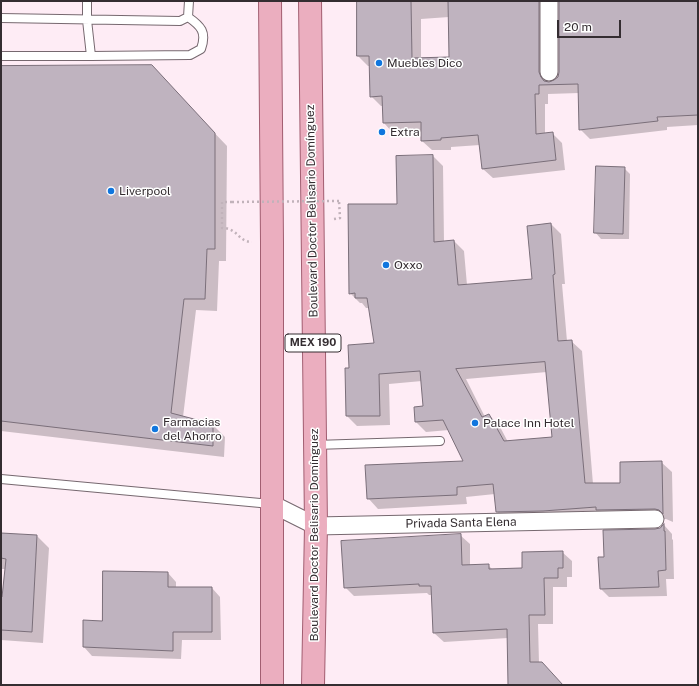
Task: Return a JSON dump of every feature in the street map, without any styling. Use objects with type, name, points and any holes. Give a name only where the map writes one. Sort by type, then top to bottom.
[{"type":"main road","name":"MEX 190","points":[[270,1],[272,242],[272,685]]},
{"type":"main road","name":"Boulevard Doctor Belisario Domínguez","points":[[310,1],[316,526],[313,685]]},
{"type":"street","points":[[548,1],[549,72]]},
{"type":"street","name":"Privada Santa Elena","points":[[272,504],[316,526],[655,519]]},
{"type":"lane","points":[[87,1],[87,20],[92,56]]},
{"type":"lane","points":[[188,17],[189,1]]},
{"type":"lane","points":[[1,18],[180,21],[188,17]]},
{"type":"lane","points":[[1,56],[190,55],[202,49],[204,42],[202,30],[199,25],[188,17]]},
{"type":"lane","points":[[314,444],[440,441]]},
{"type":"lane","points":[[1,479],[272,504]]},
{"type":"path","points":[[272,242],[246,242],[229,228],[222,228],[222,202],[339,201],[340,218]]},
{"type":"building","points":[[357,1],[411,1],[412,58],[449,57],[448,1],[539,1],[539,72],[544,81],[549,82],[558,77],[559,72],[559,1],[698,1],[698,115],[657,117],[658,121],[579,130],[578,84],[539,85],[539,94],[535,94],[536,134],[553,132],[556,160],[482,169],[478,135],[421,141],[421,122],[383,123],[382,96],[370,97],[369,56],[357,56]]},
{"type":"building","name":"Liverpool","points":[[152,65],[215,133],[215,249],[207,249],[205,299],[184,299],[171,413],[213,424],[213,446],[1,421],[1,66]]},
{"type":"building","points":[[433,155],[434,242],[454,240],[458,285],[532,279],[527,226],[551,223],[558,341],[572,340],[585,483],[620,483],[620,462],[662,461],[663,514],[659,510],[655,509],[596,510],[596,507],[543,511],[496,512],[493,484],[457,487],[457,495],[367,499],[365,465],[463,461],[443,420],[415,422],[414,407],[423,406],[420,371],[379,374],[380,416],[346,416],[345,368],[349,368],[348,345],[374,343],[367,298],[355,298],[355,293],[349,294],[348,204],[397,204],[396,156]],"holes":[[[545,362],[552,437],[504,441],[489,414],[482,417],[456,369]]]},
{"type":"building","points":[[596,166],[625,167],[623,234],[594,233]]},
{"type":"building","points":[[664,524],[666,570],[658,571],[659,587],[600,589],[598,557],[604,557],[603,530],[655,529],[660,528]]},
{"type":"building","points":[[1,533],[37,535],[32,632],[1,630],[1,597],[6,559],[1,558]]},
{"type":"building","points":[[461,534],[462,565],[489,564],[489,569],[522,568],[522,552],[563,551],[563,568],[558,568],[558,578],[544,578],[545,615],[529,615],[530,662],[542,662],[563,685],[508,685],[507,629],[433,633],[431,586],[419,586],[419,584],[344,588],[341,541]]},
{"type":"building","points":[[103,571],[168,572],[168,587],[212,587],[212,632],[173,632],[173,651],[83,647],[83,620],[102,621]]},
{"type":"place","name":"Muebles Dico","points":[[379,63]]},
{"type":"place","name":"Extra","points":[[382,132]]},
{"type":"place","name":"Liverpool","points":[[111,191]]},
{"type":"place","name":"Oxxo","points":[[386,265]]},
{"type":"place","name":"Palace Inn Hotel","points":[[475,423]]},
{"type":"place","name":"Farmacias del Ahorro","points":[[155,429]]}]
